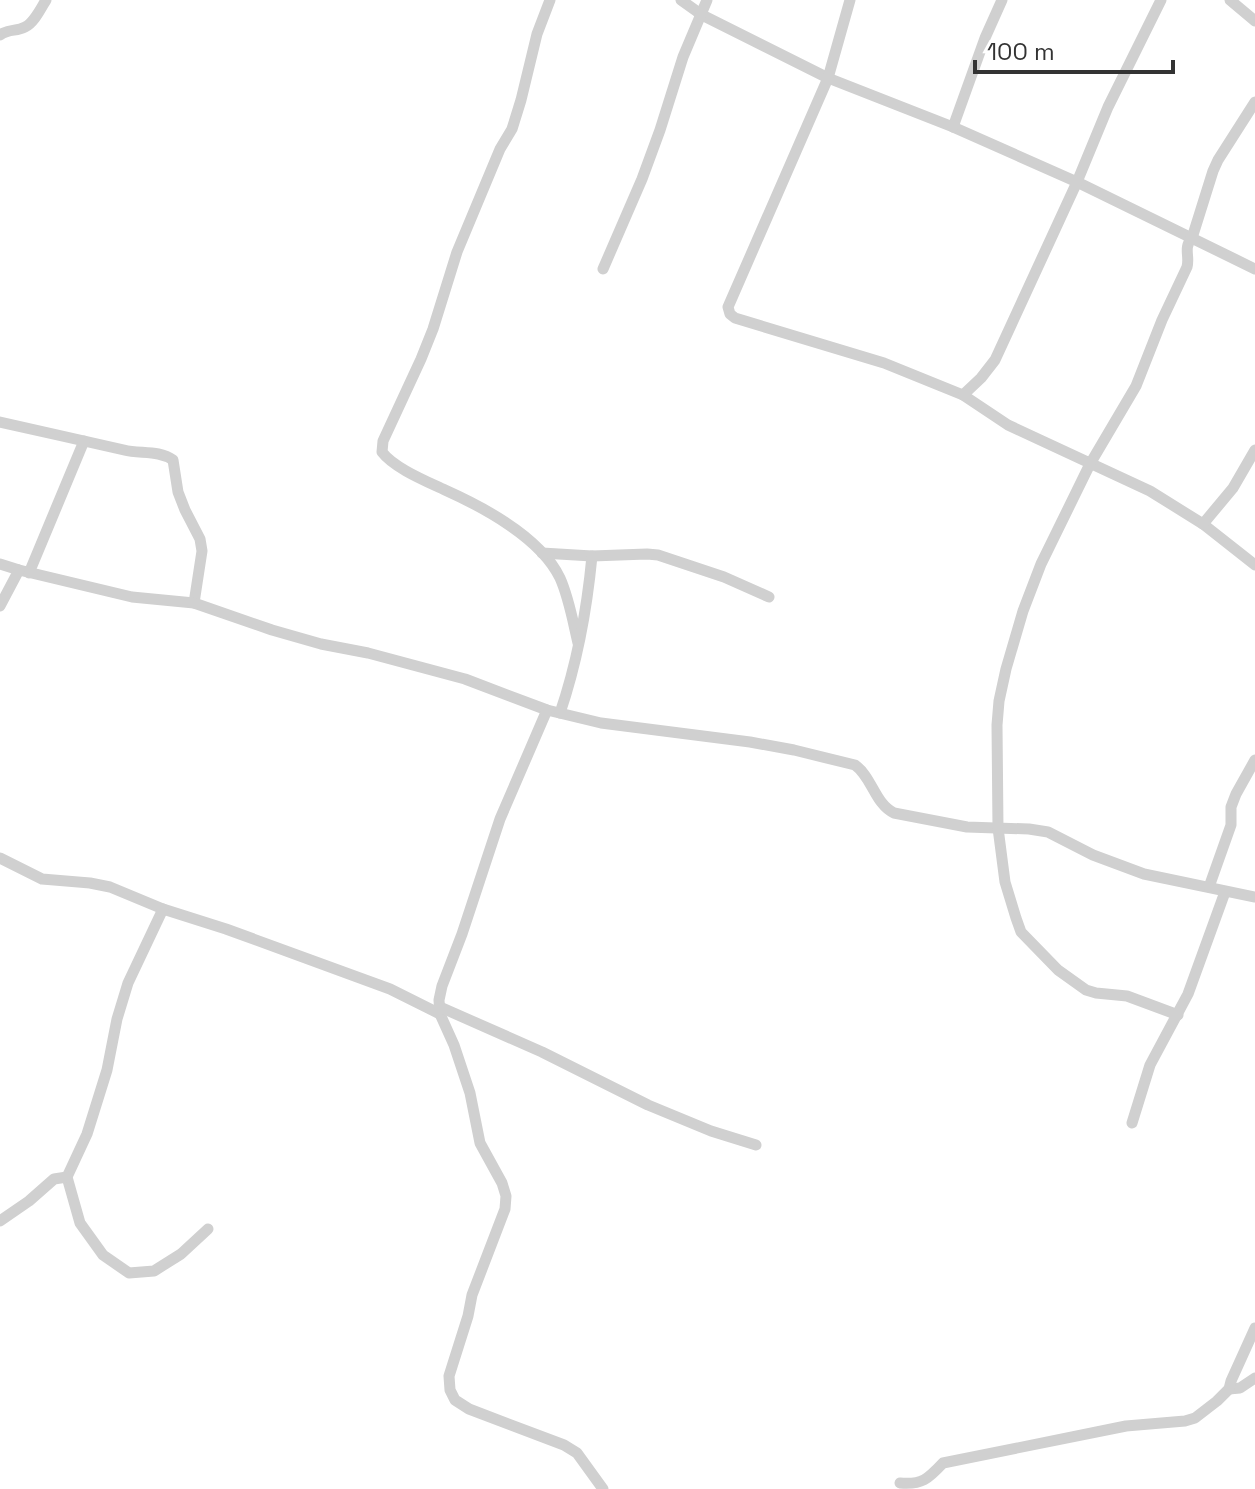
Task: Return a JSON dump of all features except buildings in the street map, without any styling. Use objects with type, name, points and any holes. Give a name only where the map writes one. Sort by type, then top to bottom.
[{"type":"street","points":[[0,35],[28,25],[46,0]]},
{"type":"street","points":[[550,0],[537,34],[512,129],[500,149],[457,252],[433,329],[383,441],[382,452],[387,459],[430,483],[481,506],[542,553],[560,580],[578,643]]},
{"type":"street","points":[[681,0],[702,15],[828,78],[953,127],[1077,182],[1255,269]]},
{"type":"street","points":[[603,269],[642,179],[683,57],[707,0]]},
{"type":"street","points":[[850,0],[828,78],[728,307],[730,314],[884,363],[963,395],[1008,425],[1150,491],[1203,524],[1255,565]]},
{"type":"street","points":[[953,127],[1002,0]]},
{"type":"street","points":[[963,395],[995,360],[1108,107],[1161,0]]},
{"type":"street","points":[[1230,0],[1255,21]]},
{"type":"street","points":[[1178,1015],[1127,996],[1086,990],[1058,970],[1025,938],[1005,882],[998,828],[999,701],[1023,611],[1041,564],[1090,464],[1136,386],[1187,267],[1186,248],[1218,160],[1255,102]]},
{"type":"street","points":[[0,422],[128,451],[153,453],[173,460],[178,492],[200,539],[202,551],[194,603]]},
{"type":"street","points":[[0,606],[24,572],[84,441]]},
{"type":"street","points":[[1203,524],[1233,488],[1255,450]]},
{"type":"street","points":[[542,553],[658,555],[724,577],[769,597]]},
{"type":"street","points":[[592,556],[570,682],[500,819],[442,986],[440,1010],[470,1093],[480,1143],[506,1196],[505,1209],[472,1295],[449,1376],[450,1390],[455,1400],[469,1409],[564,1445],[577,1453],[603,1489]]},
{"type":"street","points":[[0,564],[132,597],[194,603],[321,644],[465,679],[553,712],[601,723],[750,742],[855,765],[863,771],[889,811],[967,827],[1048,832],[1093,855],[1144,874],[1255,897]]},
{"type":"street","points":[[1209,887],[1231,825],[1231,807],[1255,760]]},
{"type":"street","points":[[0,858],[42,879],[110,887],[163,909],[390,989],[528,1046],[648,1105],[711,1131],[756,1145]]},
{"type":"street","points":[[1132,1123],[1150,1065],[1188,994],[1225,892]]},
{"type":"street","points":[[163,909],[128,983],[87,1134],[67,1177],[80,1223],[103,1255],[129,1273],[154,1271],[181,1254],[208,1229]]},
{"type":"street","points":[[0,1221],[54,1179],[67,1177]]},
{"type":"street","points":[[1229,1389],[1255,1328]]},
{"type":"street","points":[[900,1483],[922,1482],[943,1463],[1126,1426],[1185,1421],[1195,1418],[1229,1389],[1240,1388],[1255,1378]]}]
